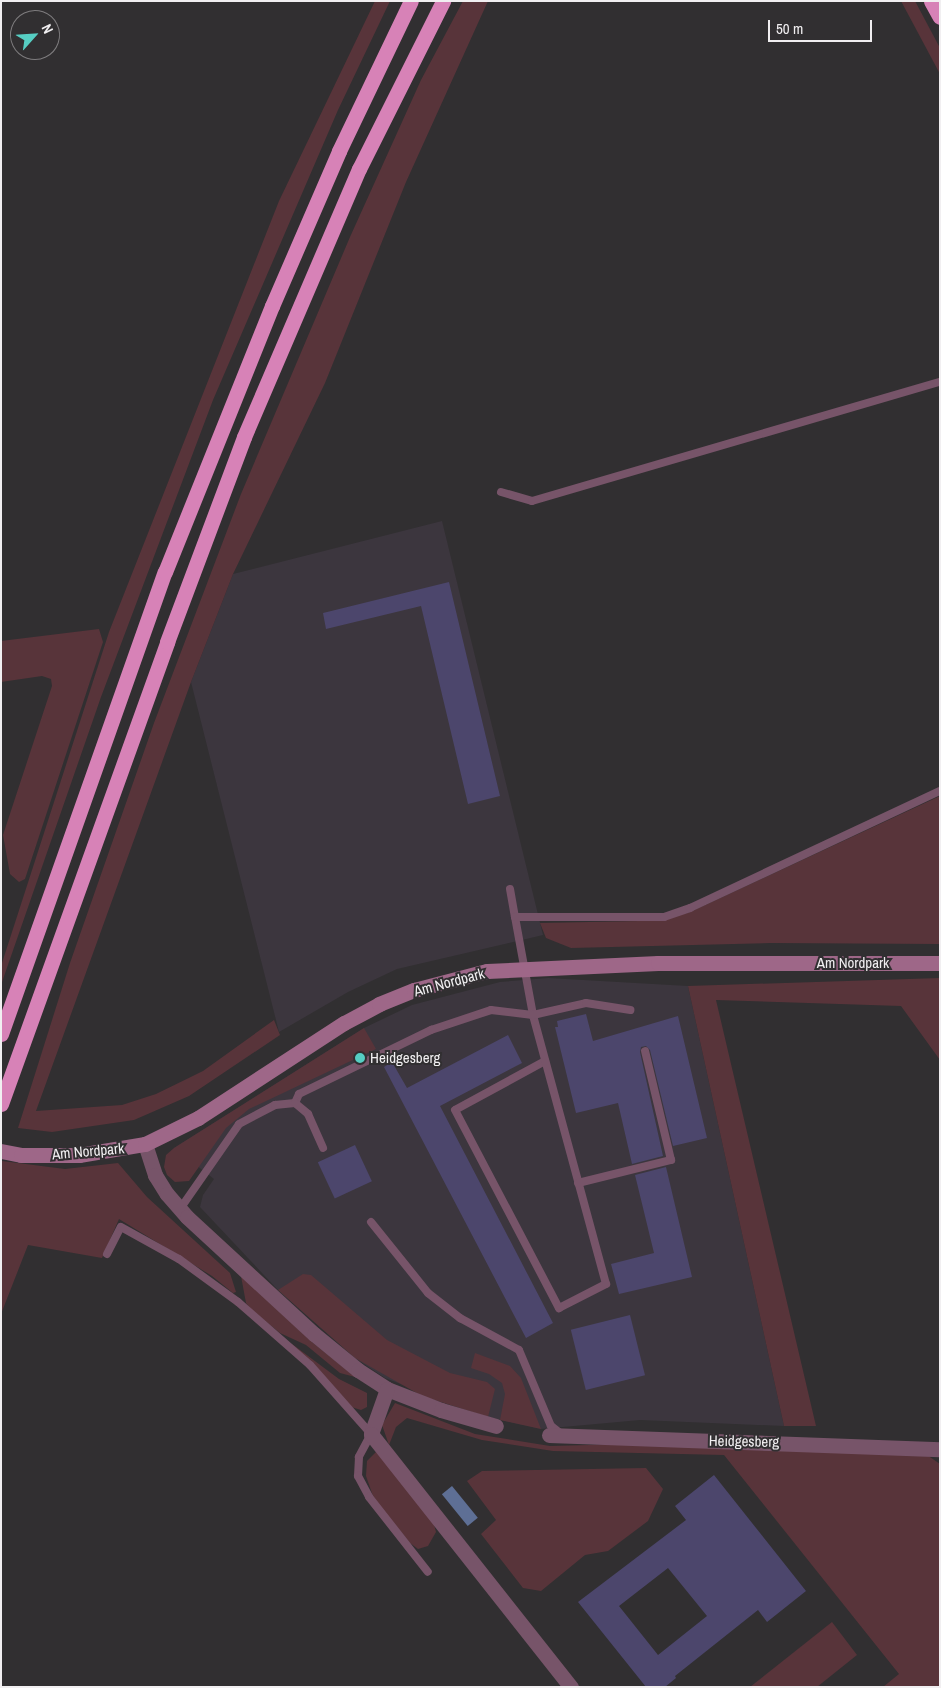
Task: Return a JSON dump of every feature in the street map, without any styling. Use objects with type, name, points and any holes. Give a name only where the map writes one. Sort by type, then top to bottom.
[{"type":"highway","points":[[1,1104],[160,660],[244,437],[359,169],[443,1]]},
{"type":"highway","points":[[931,1],[940,17]]},
{"type":"highway","points":[[1,1034],[173,553],[276,297],[339,152],[411,2]]},
{"type":"street","name":"Am Nordpark","points":[[1,1151],[21,1156],[79,1155],[145,1144],[198,1118],[344,1023],[379,1004],[414,990],[487,971],[524,967],[658,963],[940,964]]},
{"type":"street","points":[[145,1144],[156,1175],[180,1209],[314,1334],[387,1389],[441,1410],[496,1426]]},
{"type":"street","points":[[387,1389],[371,1434],[571,1687]]},
{"type":"street","name":"Heidgesberg","points":[[549,1435],[564,1438],[838,1443],[940,1449]]},
{"type":"lane","points":[[502,492],[532,501],[940,382]]},
{"type":"lane","points":[[515,917],[664,917],[690,908],[940,791]]},
{"type":"lane","points":[[510,888],[533,1015],[606,1284],[559,1308],[455,1110],[545,1061]]},
{"type":"lane","points":[[295,1104],[299,1094],[431,1030],[491,1010],[533,1015],[586,1003],[630,1010]]},
{"type":"lane","points":[[578,1183],[671,1160],[645,1051]]},
{"type":"lane","points":[[180,1209],[239,1124],[274,1105],[295,1104],[308,1114],[323,1148]]},
{"type":"lane","points":[[371,1222],[428,1293],[460,1318],[519,1350],[551,1426],[564,1438]]},
{"type":"lane","points":[[107,1254],[121,1226],[179,1259],[238,1302],[310,1365],[371,1434],[359,1457],[358,1476],[369,1497],[428,1572]]},
{"type":"shaded area","points":[[375,1],[390,1],[338,110],[213,400],[101,697],[1,985],[1,966],[109,632],[279,201]]},
{"type":"shaded area","points":[[463,1],[488,1],[406,182],[325,383],[233,574],[191,682],[36,1111],[122,1105],[156,1094],[203,1071],[274,1020],[280,1035],[189,1096],[134,1120],[52,1132],[18,1128],[70,963],[154,723],[241,494],[350,237],[421,80]]},
{"type":"shaded area","points":[[901,1],[915,1],[940,48],[940,74]]},
{"type":"shaded area","points":[[442,521],[543,935],[397,969],[348,992],[279,1032],[191,682],[233,574]]},
{"type":"shaded area","points":[[99,629],[103,642],[25,879],[19,882],[10,874],[3,835],[52,686],[51,679],[42,676],[1,682],[1,641]]},
{"type":"shaded area","points":[[940,796],[940,944],[771,943],[571,948],[546,938],[540,923],[639,921],[688,913]]},
{"type":"shaded area","points":[[548,978],[688,986],[784,1426],[640,1420],[541,1429],[488,1417],[385,1378],[355,1358],[278,1290],[200,1207],[203,1195],[214,1179],[174,1148],[364,1028],[412,1005],[500,982]]},
{"type":"shaded area","points":[[940,978],[940,1060],[901,1006],[716,1000],[816,1426],[784,1426],[688,986]]},
{"type":"shaded area","points":[[364,1028],[376,1049],[249,1109],[226,1128],[189,1181],[175,1182],[167,1175],[164,1167],[166,1155],[174,1148]]},
{"type":"shaded area","points":[[2,1161],[65,1169],[118,1163],[147,1197],[230,1273],[236,1292],[233,1293],[212,1276],[119,1219],[102,1258],[28,1245],[1,1314]]},
{"type":"shaded area","points":[[303,1274],[311,1275],[387,1340],[450,1373],[487,1382],[495,1389],[488,1417],[422,1396],[355,1358],[278,1290]]},
{"type":"shaded area","points":[[241,1276],[312,1342],[355,1377],[340,1373],[306,1345],[280,1333],[252,1310],[246,1303]]},
{"type":"shaded area","points":[[292,1344],[339,1379],[367,1393],[367,1407],[361,1410],[348,1406]]},
{"type":"shaded area","points":[[475,1353],[510,1366],[521,1378],[541,1429],[500,1420],[505,1394],[502,1383],[489,1374],[471,1368]]},
{"type":"shaded area","points":[[395,1403],[475,1434],[550,1446],[628,1444],[927,1455],[940,1464],[940,1687],[883,1687],[899,1674],[724,1455],[553,1451],[482,1440],[407,1418],[396,1427],[389,1445],[382,1425]]},
{"type":"shaded area","points":[[376,1452],[432,1517],[436,1532],[428,1546],[418,1549],[410,1543],[374,1499],[366,1476],[367,1461]]},
{"type":"shaded area","points":[[646,1468],[663,1489],[648,1521],[608,1551],[585,1555],[541,1591],[523,1588],[481,1534],[496,1520],[467,1481],[482,1471]]},
{"type":"shaded area","points":[[832,1622],[857,1655],[817,1687],[750,1687]]},
{"type":"water","points":[[452,1486],[478,1518],[468,1526],[442,1494]]},
{"type":"building","points":[[449,582],[500,796],[468,804],[421,606],[326,629],[323,613]]},
{"type":"building","points":[[586,1014],[593,1041],[678,1016],[707,1138],[673,1146],[650,1050],[646,1046],[641,1047],[640,1052],[663,1156],[632,1164],[618,1103],[576,1113],[555,1027],[558,1027],[557,1021]]},
{"type":"building","points":[[508,1035],[522,1063],[440,1106],[553,1323],[526,1338],[384,1067],[392,1062],[407,1088]]},
{"type":"building","points":[[355,1145],[372,1181],[335,1199],[318,1162]]},
{"type":"building","points":[[666,1167],[692,1277],[619,1294],[611,1264],[654,1253],[635,1175]]},
{"type":"building","points":[[630,1315],[645,1375],[586,1390],[571,1330]]},
{"type":"building","points":[[714,1475],[806,1591],[767,1622],[758,1610],[675,1676],[676,1678],[665,1687],[646,1687],[578,1602],[686,1520],[675,1506]],"holes":[[[668,1568],[707,1616],[658,1655],[619,1606]]]},
{"type":"place","name":"Heidgesberg","points":[[360,1058]]}]
